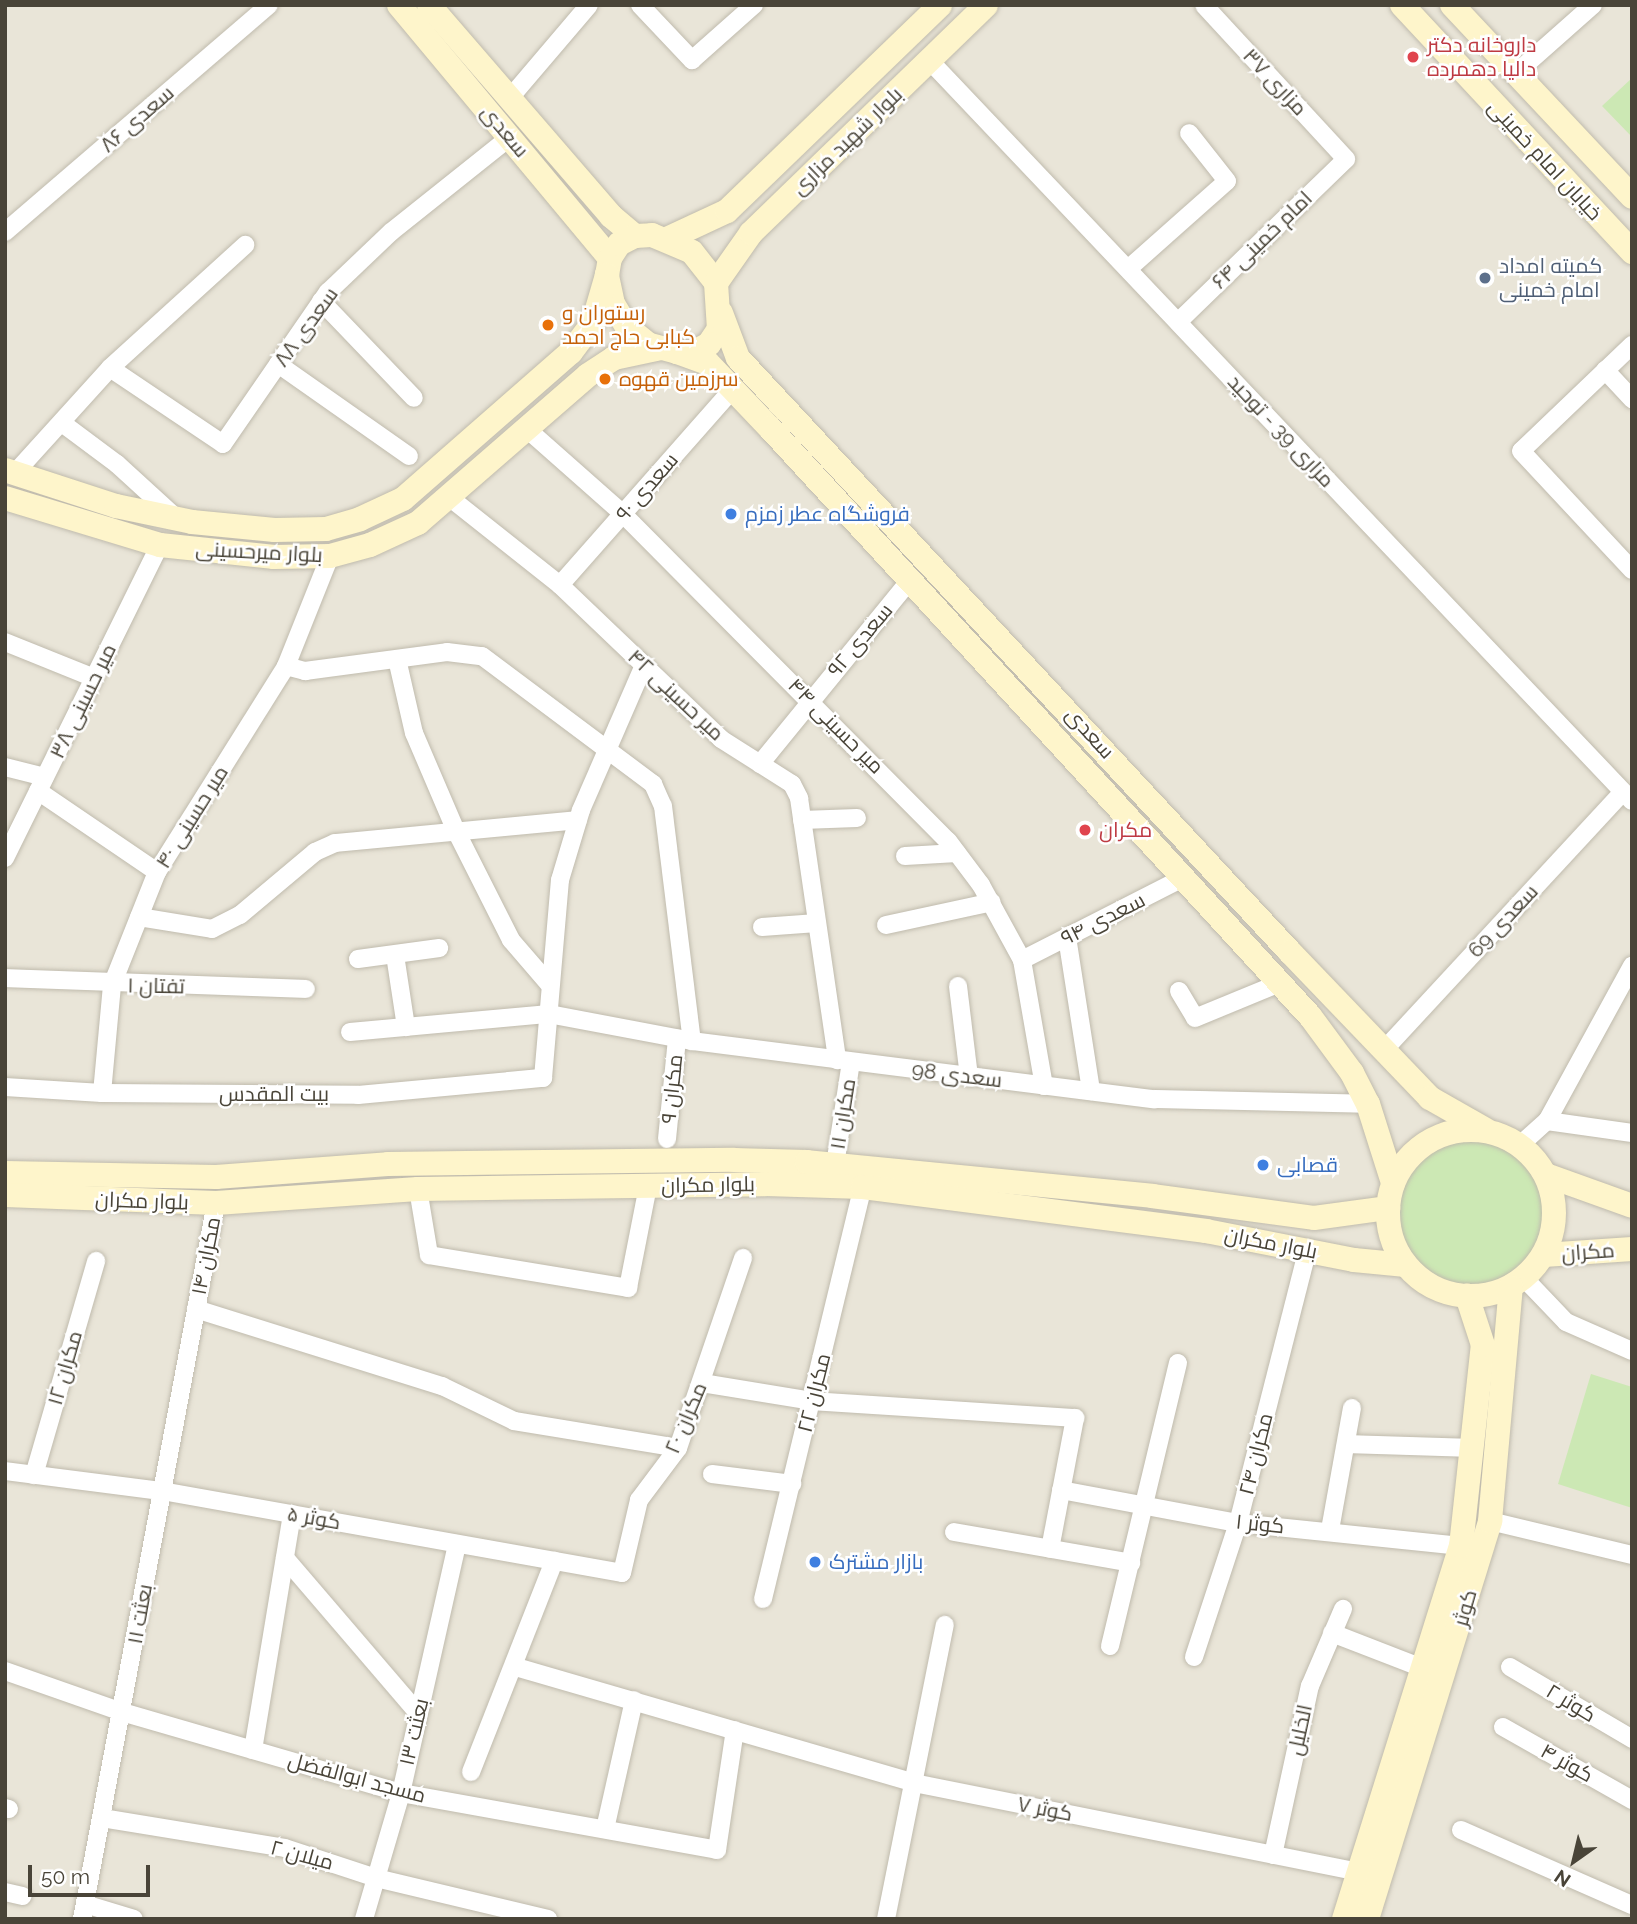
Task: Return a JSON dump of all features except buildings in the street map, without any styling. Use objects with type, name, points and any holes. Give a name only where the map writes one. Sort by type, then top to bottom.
[{"type":"main road","name":"سعدی","points":[[398,5],[510,137],[609,267]]},
{"type":"main road","name":"سعدی","points":[[429,5],[611,216],[635,236]]},
{"type":"main road","name":"بلوار شهید مزاری","points":[[667,239],[727,211],[940,5]]},
{"type":"main road","name":"بلوار شهید مزاری","points":[[716,283],[751,233],[986,5]]},
{"type":"main road","name":"خیابان امام خمینی","points":[[1402,5],[1632,252]]},
{"type":"main road","name":"خیابان امام خمینی","points":[[1452,5],[1632,197]]},
{"type":"main road","points":[[635,236],[667,239],[702,260],[716,283],[721,313],[719,329],[709,344],[694,352],[669,350],[627,327],[613,304],[609,267],[619,244],[635,236]]},
{"type":"main road","name":"بلوار میرحسینی","points":[[10,472],[116,506],[177,519],[275,530],[326,529],[360,519],[403,499],[571,352],[593,323],[609,267]]},
{"type":"main road","name":"سعدی","points":[[721,313],[738,358],[1384,1051],[1430,1098],[1486,1130]]},
{"type":"main road","name":"سعدی","points":[[669,350],[708,363],[733,388],[1280,983],[1352,1073],[1368,1104],[1393,1183]]},
{"type":"main road","name":"بلوار میرحسینی","points":[[5,498],[160,545],[274,557],[330,556],[370,545],[418,523],[614,358],[669,350]]},
{"type":"main road","points":[[1464,1129],[1486,1130],[1520,1144],[1546,1175],[1555,1216],[1544,1255],[1517,1283],[1467,1296],[1423,1281],[1406,1265],[1394,1246],[1388,1208],[1393,1183],[1404,1162],[1430,1140],[1464,1129]]},
{"type":"main road","name":"بلوار مکران","points":[[5,1172],[216,1177],[388,1164],[734,1160],[835,1165],[1152,1196],[1314,1218],[1388,1208]]},
{"type":"main road","points":[[1546,1175],[1632,1206]]},
{"type":"main road","name":"بلوار مکران","points":[[5,1195],[216,1203],[418,1189],[863,1187],[1308,1248],[1354,1260],[1406,1265]]},
{"type":"main road","name":"مکران","points":[[1544,1255],[1632,1250]]},
{"type":"main road","name":"کوثر","points":[[1367,1919],[1490,1521],[1517,1283]]},
{"type":"main road","name":"کوثر","points":[[1344,1919],[1461,1546],[1483,1345],[1467,1296]]},
{"type":"street","name":"سعدی ۸۶","points":[[5,232],[269,5]]},
{"type":"street","points":[[509,99],[589,5]]},
{"type":"street","points":[[640,5],[692,60],[754,5]]},
{"type":"street","name":"مزاری ۳۷","points":[[1204,5],[1346,159]]},
{"type":"street","points":[[1515,74],[1593,5]]},
{"type":"street","name":"مزاری 39 - توحید","points":[[930,61],[1627,797]]},
{"type":"street","points":[[1128,269],[1227,181],[1189,133]]},
{"type":"street","name":"سعدی ۸۸","points":[[110,369],[223,444],[321,301],[391,232],[510,137]]},
{"type":"street","name":"امام خمینی ۶۴","points":[[1178,322],[1346,159]]},
{"type":"street","points":[[10,472],[62,423],[110,369],[245,245]]},
{"type":"street","points":[[321,301],[414,398]]},
{"type":"street","points":[[1632,345],[1521,451],[1632,570]]},
{"type":"street","points":[[278,364],[409,456]]},
{"type":"street","points":[[1605,370],[1632,398]]},
{"type":"street","name":"سعدی ۹۰","points":[[560,585],[733,388]]},
{"type":"street","points":[[62,423],[117,464],[177,519]]},
{"type":"street","name":"میر حسینی ۴۴","points":[[527,429],[623,514],[917,806],[957,853],[992,902],[1022,960],[1044,1086]]},
{"type":"street","name":"میر حسینی ۴۲","points":[[449,497],[560,585],[722,739],[792,784],[802,820],[817,923],[844,1061]]},
{"type":"street","name":"میر حسینی ۳۸","points":[[5,858],[11,833],[42,784],[160,545]]},
{"type":"street","name":"میر حسینی ۴۰","points":[[102,1093],[112,985],[157,872],[286,666],[330,556]]},
{"type":"street","name":"سعدی ۹۲","points":[[760,764],[911,580]]},
{"type":"street","points":[[5,642],[94,678]]},
{"type":"street","name":"مکران ۹","points":[[286,666],[305,671],[447,652],[482,656],[610,748],[660,795],[685,1040],[667,1139]]},
{"type":"street","points":[[397,659],[414,733],[456,831],[511,940],[548,983]]},
{"type":"street","points":[[550,1013],[548,983],[560,880],[578,820],[644,665]]},
{"type":"street","points":[[5,767],[42,784],[157,872]]},
{"type":"street","name":"سعدی 69","points":[[1384,1051],[1627,797]]},
{"type":"street","points":[[802,820],[857,818]]},
{"type":"street","points":[[139,917],[212,929],[240,915],[315,852],[335,843],[578,820]]},
{"type":"street","points":[[905,856],[957,853]]},
{"type":"street","name":"سعدی ۹۴","points":[[1022,960],[1183,878]]},
{"type":"street","points":[[886,925],[992,902]]},
{"type":"street","points":[[762,928],[817,923]]},
{"type":"street","points":[[1067,937],[1091,1091]]},
{"type":"street","points":[[358,960],[439,948]]},
{"type":"street","points":[[395,955],[406,1027]]},
{"type":"street","points":[[1520,1144],[1547,1121],[1632,966]]},
{"type":"street","name":"تفتان ۱","points":[[5,978],[112,985],[306,989]]},
{"type":"street","points":[[1179,991],[1195,1018],[1280,983]]},
{"type":"street","points":[[958,986],[969,1077]]},
{"type":"street","name":"سعدی 98","points":[[351,1032],[550,1013],[685,1040],[1154,1099],[1368,1104]]},
{"type":"street","name":"بیت المقدس","points":[[5,1087],[102,1093],[358,1095],[543,1078],[550,1013]]},
{"type":"street","name":"مکران ۱۱","points":[[835,1165],[844,1061]]},
{"type":"street","points":[[1547,1121],[1632,1133]]},
{"type":"street","points":[[418,1189],[429,1255],[628,1288],[648,1186]]},
{"type":"street","name":"مکران ۲۲","points":[[763,1599],[863,1187]]},
{"type":"street","name":"مکران ۱۴","points":[[196,1309],[216,1203]]},
{"type":"street","name":"مکران ۲۴","points":[[1194,1657],[1238,1523],[1308,1248]]},
{"type":"street","name":"مکران ۲۰","points":[[622,1573],[639,1500],[678,1448],[743,1258]]},
{"type":"street","name":"مکران ۱۲","points":[[34,1475],[96,1261]]},
{"type":"street","points":[[1517,1283],[1573,1327],[1632,1350]]},
{"type":"street","points":[[196,1309],[442,1386],[514,1421],[678,1448]]},
{"type":"street","name":"بعثت ۱۱","points":[[83,1911],[196,1309]]},
{"type":"street","points":[[1110,1646],[1178,1363]]},
{"type":"street","points":[[702,1383],[812,1401],[1075,1418],[1050,1549]]},
{"type":"street","points":[[1330,1530],[1352,1408]]},
{"type":"street","points":[[1346,1444],[1473,1448]]},
{"type":"street","name":"کوثر ۵","points":[[5,1471],[162,1491],[622,1573]]},
{"type":"street","points":[[712,1474],[792,1484]]},
{"type":"street","name":"کوثر ۱","points":[[1061,1490],[1146,1503],[1238,1523],[1330,1530],[1461,1546]]},
{"type":"street","points":[[253,1750],[292,1514]]},
{"type":"street","points":[[1490,1521],[1632,1555]]},
{"type":"street","points":[[954,1532],[1131,1563]]},
{"type":"street","name":"بعثت ۱۳","points":[[364,1919],[401,1793],[457,1544]]},
{"type":"street","points":[[285,1558],[418,1713]]},
{"type":"street","points":[[471,1772],[516,1667],[554,1561]]},
{"type":"street","name":"الخلیل","points":[[1273,1855],[1310,1686],[1343,1609]]},
{"type":"street","points":[[886,1919],[945,1625]]},
{"type":"street","points":[[1332,1633],[1424,1669]]},
{"type":"street","name":"کوثر ۷","points":[[516,1667],[914,1783],[1359,1871]]},
{"type":"street","name":"کوثر ۲","points":[[1510,1667],[1632,1739]]},
{"type":"street","name":"مسجد ابوالفضل","points":[[5,1671],[122,1713],[401,1793],[717,1850],[735,1730]]},
{"type":"street","points":[[605,1829],[634,1700]]},
{"type":"street","name":"کوثر ۴","points":[[1503,1727],[1632,1800]]},
{"type":"street","name":"میلان ۲","points":[[102,1818],[285,1848],[376,1878],[548,1919]]},
{"type":"street","points":[[1461,1830],[1632,1905]]},
{"type":"street","points":[[83,1911],[134,1919]]},
{"type":"shaded area","points":[[5,5],[1632,5],[1632,1919],[5,1919]]},
{"type":"green space","points":[[1632,78],[1632,137],[1602,106]]},
{"type":"green space","points":[[1470,1141],[1498,1147],[1521,1163],[1537,1186],[1543,1214],[1537,1242],[1521,1265],[1498,1281],[1470,1287],[1442,1281],[1419,1265],[1403,1242],[1397,1214],[1403,1186],[1419,1163],[1442,1147]]},
{"type":"green space","points":[[1591,1374],[1632,1387],[1632,1508],[1558,1484]]},
{"type":"place","name":"داروخانه دکتر دالیا دهمرده","points":[[1413,57]]},
{"type":"place","name":"کمیته امداد امام خمینی","points":[[1485,278]]},
{"type":"place","name":"رستوران و کبابی حاج احمد","points":[[548,325]]},
{"type":"place","name":"سرزمین قهوه","points":[[605,379]]},
{"type":"place","name":"فروشگاه عطر زمزم","points":[[731,514]]},
{"type":"place","name":"مکران","points":[[1085,830]]},
{"type":"place","name":"قصابی","points":[[1263,1165]]},
{"type":"place","name":"بازار مشترک","points":[[815,1562]]}]
